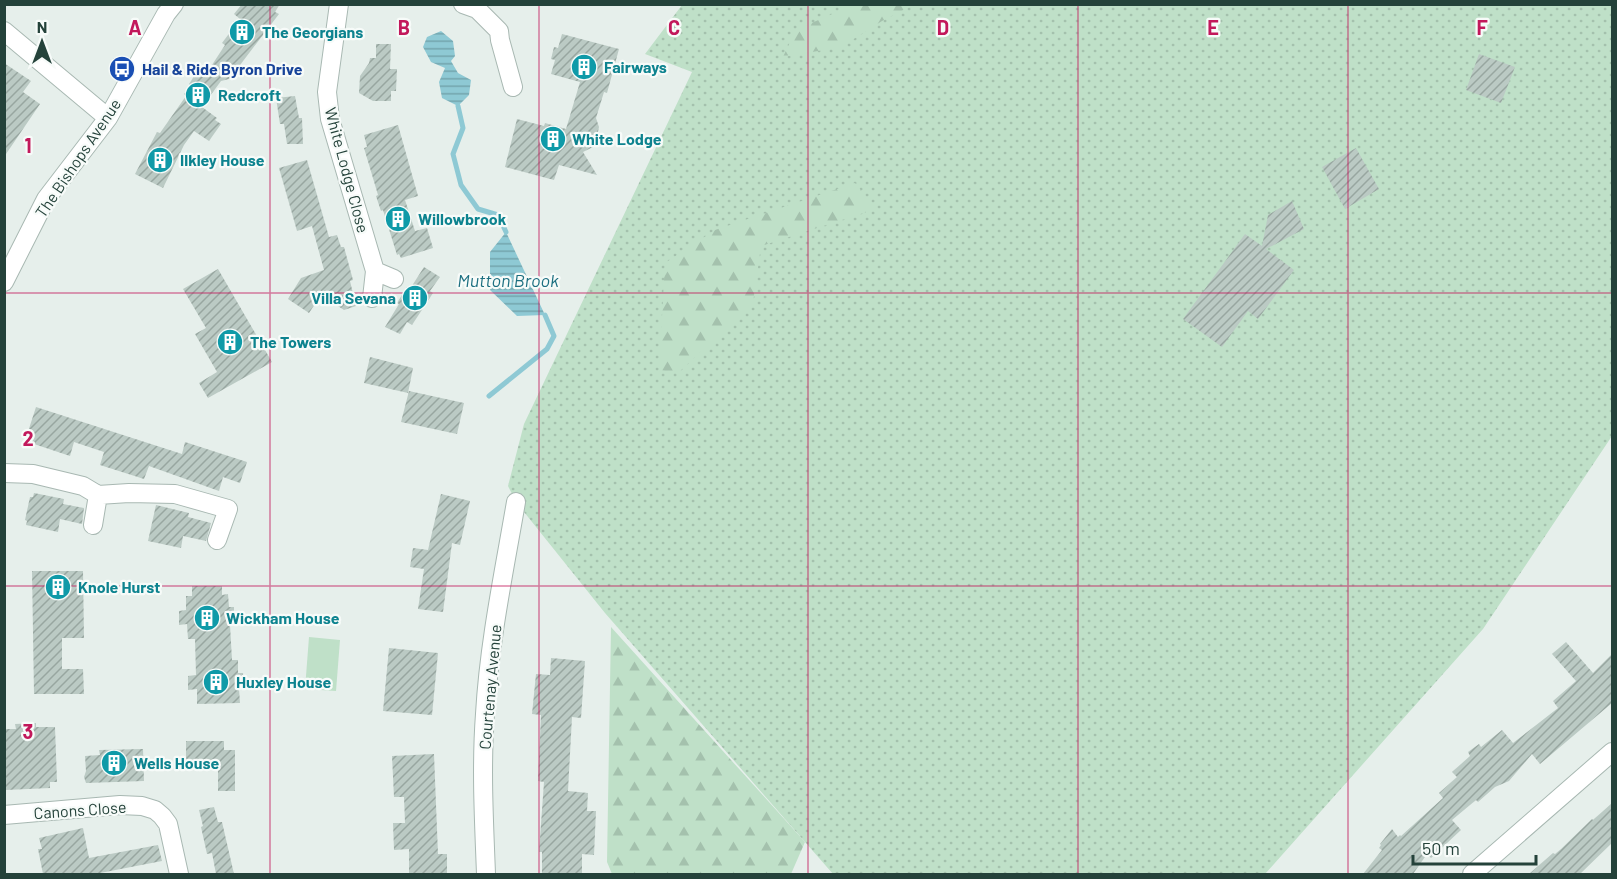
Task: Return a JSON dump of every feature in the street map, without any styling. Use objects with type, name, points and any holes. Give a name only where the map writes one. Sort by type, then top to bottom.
[{"type":"street","name":"The Bishops Avenue","points":[[4,282],[46,198],[108,118],[166,14],[174,4]]},
{"type":"street","name":"White Lodge Close","points":[[339,4],[327,92],[330,119],[375,271],[372,298]]},
{"type":"street","points":[[463,4],[477,9],[499,31],[513,87]]},
{"type":"street","points":[[4,31],[108,118]]},
{"type":"street","points":[[375,271],[394,279]]},
{"type":"street","points":[[4,473],[33,474],[83,486],[98,495],[175,494],[228,509],[217,540]]},
{"type":"street","points":[[93,525],[98,495]]},
{"type":"street","name":"Courtenay Avenue","points":[[486,874],[482,786],[484,714],[490,654],[516,502]]},
{"type":"street","points":[[1472,874],[1612,752]]},
{"type":"street","name":"Canons Close","points":[[4,815],[120,805],[142,806],[155,810],[168,824],[179,874]]},
{"type":"green space","points":[[682,5],[1612,5],[1612,436],[1483,629],[1265,874],[833,874],[605,613],[516,502],[508,486],[524,424],[692,72],[645,54]]},
{"type":"green space","points":[[853,5],[913,5],[841,47],[783,57],[792,38],[800,28]]},
{"type":"green space","points":[[855,183],[876,209],[761,246],[753,303],[678,373],[659,370],[665,263],[715,230]]},
{"type":"green space","points":[[611,627],[805,842],[791,874],[612,874],[607,862]]},
{"type":"green space","points":[[309,637],[340,640],[336,691],[305,689]]},
{"type":"water","points":[[441,31],[453,41],[455,56],[451,61],[458,73],[471,80],[469,95],[458,106],[442,98],[439,82],[445,68],[431,62],[423,47],[427,37]]},
{"type":"water","name":"Mutton Brook","points":[[506,232],[545,315],[517,316],[490,290],[490,252]]},
{"type":"building","points":[[242,4],[280,4],[275,12],[279,14],[237,69],[237,77],[221,81],[202,107],[217,118],[215,120],[221,124],[209,141],[194,131],[184,145],[163,188],[135,174],[157,132],[160,133],[186,96],[184,94],[197,72],[199,74],[206,65],[210,68],[225,45],[222,43],[240,19],[234,14]]},
{"type":"building","points":[[562,34],[619,49],[607,93],[604,92],[596,118],[599,127],[595,146],[583,152],[597,175],[559,165],[554,180],[505,167],[517,119],[566,129],[580,82],[551,74],[555,60],[551,59],[554,47],[558,48]]},
{"type":"building","points":[[376,44],[391,44],[390,69],[397,69],[396,91],[391,91],[391,101],[373,101],[359,93],[360,76],[370,58],[376,58]]},
{"type":"building","points":[[1479,54],[1515,67],[1501,103],[1466,90]]},
{"type":"building","points":[[4,63],[31,81],[23,92],[40,104],[4,157]]},
{"type":"building","points":[[295,96],[299,118],[302,118],[303,144],[287,144],[284,124],[280,124],[276,98]]},
{"type":"building","points":[[398,125],[418,196],[405,200],[415,231],[427,228],[433,248],[401,258],[399,254],[397,255],[383,210],[381,211],[364,148],[367,147],[364,135]]},
{"type":"building","points":[[1356,148],[1379,189],[1345,209],[1322,167]]},
{"type":"building","points":[[307,160],[329,237],[337,235],[341,247],[344,247],[353,280],[350,281],[356,306],[344,310],[321,295],[309,313],[288,299],[301,278],[324,270],[312,226],[297,231],[279,168]]},
{"type":"building","points":[[1292,201],[1304,229],[1266,249],[1294,270],[1258,319],[1248,311],[1222,347],[1183,319],[1245,234],[1262,246],[1268,215]]},
{"type":"building","name":"Villa Sevana","points":[[424,267],[440,277],[430,291],[433,293],[412,325],[407,322],[400,334],[385,327],[405,290],[408,292]]},
{"type":"building","name":"The Towers","points":[[218,269],[272,362],[208,398],[199,383],[217,372],[195,334],[206,328],[183,289]]},
{"type":"building","points":[[370,357],[413,368],[408,393],[364,383]]},
{"type":"building","points":[[409,391],[464,403],[457,434],[401,422]]},
{"type":"building","points":[[36,407],[182,454],[185,442],[247,462],[240,483],[223,477],[219,491],[149,466],[144,479],[100,465],[104,452],[74,442],[70,456],[25,441]]},
{"type":"building","points":[[34,493],[64,499],[63,504],[84,508],[82,524],[60,519],[58,532],[26,525],[30,497],[33,497]]},
{"type":"building","points":[[441,494],[470,501],[460,545],[452,543],[443,612],[418,609],[424,569],[410,567],[413,548],[428,550]]},
{"type":"building","points":[[156,505],[189,513],[188,517],[211,523],[206,541],[183,536],[181,548],[148,541]]},
{"type":"building","points":[[32,571],[83,571],[84,638],[62,638],[62,669],[83,669],[84,694],[34,694]]},
{"type":"building","points":[[192,586],[222,586],[222,595],[228,594],[229,607],[234,607],[234,624],[230,625],[232,660],[238,660],[238,673],[243,673],[244,689],[239,689],[240,703],[197,704],[197,689],[188,690],[188,676],[196,675],[195,639],[188,639],[187,624],[179,625],[179,611],[186,610],[186,596],[192,596]]},
{"type":"building","points":[[1566,642],[1593,673],[1612,654],[1612,703],[1540,764],[1532,754],[1509,781],[1495,787],[1478,802],[1476,800],[1452,820],[1461,830],[1431,858],[1427,854],[1413,874],[1363,874],[1382,850],[1379,848],[1380,844],[1392,829],[1398,837],[1401,836],[1443,798],[1439,793],[1457,777],[1452,772],[1470,756],[1468,752],[1479,744],[1481,747],[1502,730],[1513,743],[1558,708],[1553,701],[1576,681],[1552,654]]},
{"type":"building","points":[[389,648],[438,653],[432,715],[383,711]]},
{"type":"building","points":[[551,658],[585,661],[581,718],[572,717],[568,791],[588,793],[587,811],[596,811],[594,855],[582,854],[582,874],[542,874],[542,852],[539,852],[544,782],[538,781],[541,715],[532,714],[536,674],[550,675]]},
{"type":"building","points":[[36,723],[36,727],[55,727],[57,782],[50,782],[50,788],[6,790],[4,784],[4,729],[16,729],[15,724]]},
{"type":"building","points":[[186,741],[224,741],[224,750],[235,750],[235,791],[218,791],[218,769],[186,769]]},
{"type":"building","name":"Wells House","points":[[143,749],[144,781],[86,783],[85,756],[100,755],[99,750]]},
{"type":"building","points":[[434,754],[438,854],[447,854],[447,874],[409,874],[409,849],[394,850],[393,823],[405,823],[404,797],[394,797],[392,756]]},
{"type":"building","points":[[1612,803],[1612,843],[1580,874],[1529,874],[1561,849]]},
{"type":"building","points":[[214,807],[218,822],[222,822],[234,874],[216,874],[212,853],[207,854],[199,810]]},
{"type":"building","points":[[83,828],[89,858],[158,845],[162,861],[95,874],[43,874],[38,849],[42,849],[39,838]]},
{"type":"waterway","name":"Mutton Brook","points":[[458,106],[463,128],[453,154],[461,185],[478,209],[498,215],[506,232]]},
{"type":"waterway","points":[[489,396],[547,349],[554,336],[545,315]]},
{"type":"place","name":"The Georgians","points":[[242,32]]},
{"type":"place","name":"Fairways","points":[[584,67]]},
{"type":"place","name":"Hail & Ride Byron Drive","points":[[122,69]]},
{"type":"place","name":"Redcroft","points":[[198,95]]},
{"type":"place","name":"White Lodge","points":[[553,139]]},
{"type":"place","name":"Ilkley House","points":[[160,160]]},
{"type":"place","name":"Willowbrook","points":[[398,219]]},
{"type":"place","name":"Villa Sevana","points":[[415,298]]},
{"type":"place","name":"The Towers","points":[[230,342]]},
{"type":"place","name":"Knole Hurst","points":[[58,587]]},
{"type":"place","name":"Wickham House","points":[[207,618]]},
{"type":"place","name":"Huxley House","points":[[216,682]]},
{"type":"place","name":"Wells House","points":[[114,763]]}]
